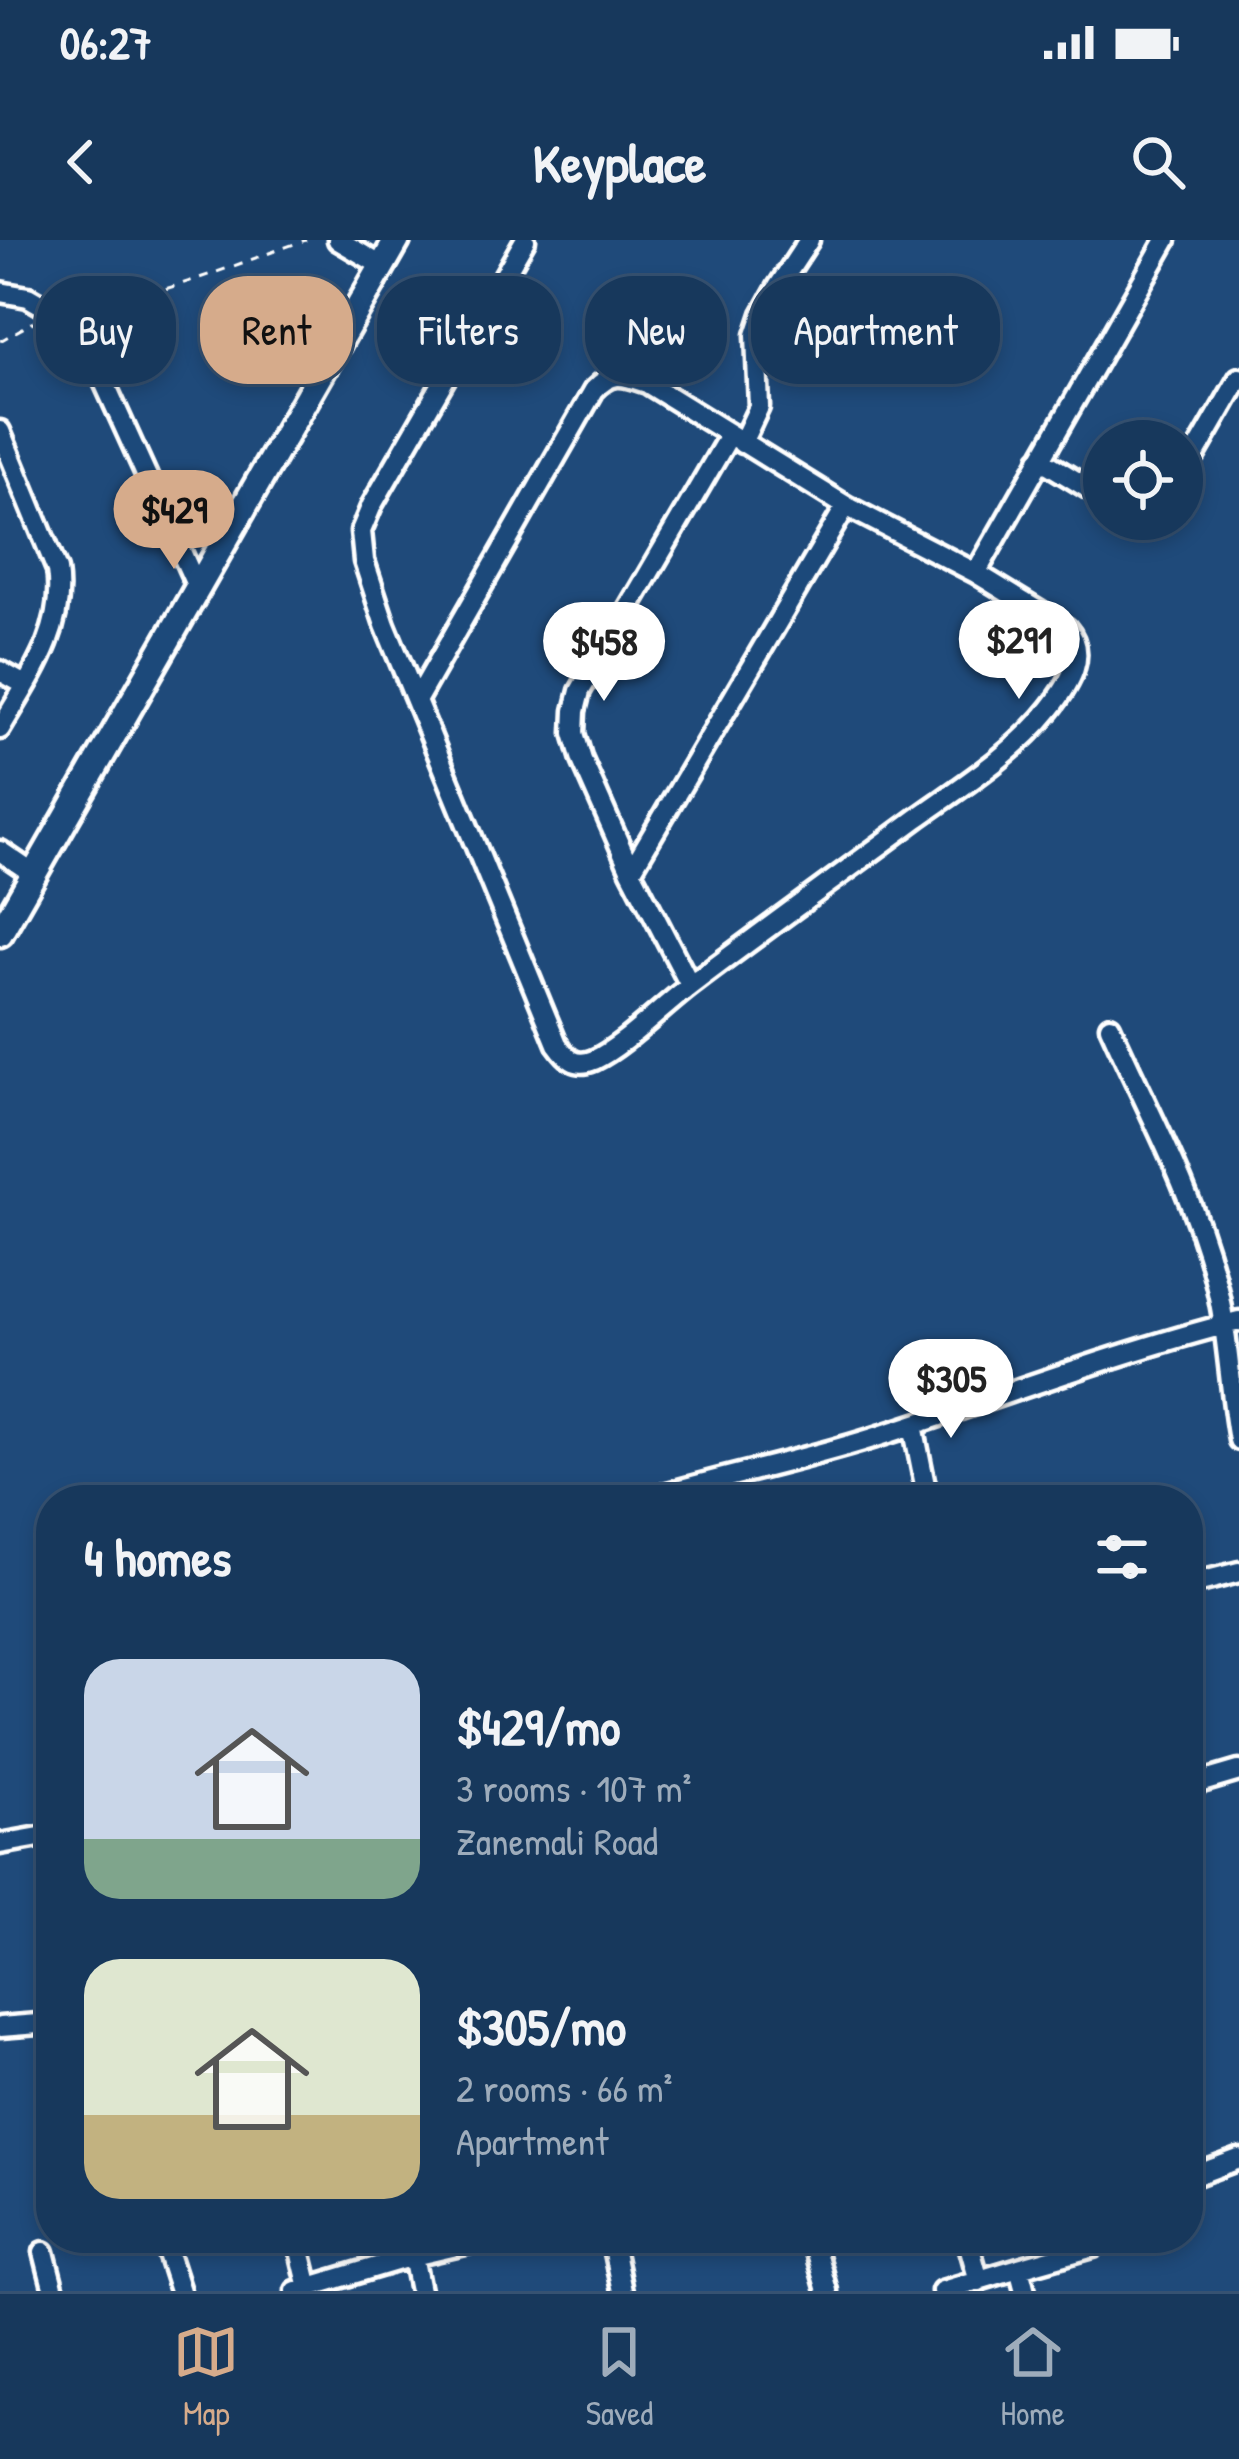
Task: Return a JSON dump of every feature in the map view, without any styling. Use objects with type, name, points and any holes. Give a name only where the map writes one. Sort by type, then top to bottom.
[{"type":"street","points":[[338,240],[382,266]]},
{"type":"street","points":[[0,933],[397,240]]},
{"type":"street","points":[[416,701],[594,390],[605,378],[622,375],[647,383],[846,506],[976,573],[1066,628],[1076,639],[1077,662],[1049,710],[996,761],[595,1059],[580,1064],[568,1059],[557,1044],[385,626],[364,561],[361,531],[525,240]]},
{"type":"street","points":[[690,985],[631,871],[582,760],[574,733],[575,710],[580,691],[759,406],[756,335],[770,300],[809,240]]},
{"type":"street","points":[[976,573],[1166,240]]},
{"type":"street","points":[[0,292],[36,302]]},
{"type":"street","points":[[1203,441],[1239,378]]},
{"type":"street","points":[[105,384],[198,589]]},
{"type":"street","points":[[0,431],[57,570],[61,593],[56,621],[0,729]]},
{"type":"street","points":[[1040,459],[1083,485]]},
{"type":"street","points":[[631,871],[846,506]]},
{"type":"street","points":[[0,670],[25,685]]},
{"type":"street","points":[[0,851],[35,874]]},
{"type":"street","points":[[1110,1026],[1202,1238],[1232,1323],[1229,1385],[1239,1440]]},
{"type":"street","points":[[703,1485],[913,1425],[1117,1355],[1232,1323]]},
{"type":"street","points":[[913,1425],[925,1485]]},
{"type":"street","points":[[1203,1581],[1239,1573]]},
{"type":"street","points":[[1203,1782],[1239,1771]]},
{"type":"street","points":[[0,1844],[36,1837]]},
{"type":"street","points":[[0,2027],[36,2024]]},
{"type":"street","points":[[1203,2172],[1239,2159]]},
{"type":"street","points":[[44,2253],[54,2291]]},
{"type":"street","points":[[168,2253],[180,2291]]},
{"type":"street","points":[[298,2253],[303,2289],[425,2253]]},
{"type":"street","points":[[614,2253],[622,2291]]},
{"type":"street","points":[[816,2253],[827,2291]]},
{"type":"street","points":[[971,2253],[979,2281]]},
{"type":"street","points":[[942,2291],[1072,2253]]},
{"type":"street","points":[[412,2256],[421,2291]]},
{"type":"street","points":[[1019,2268],[1025,2291]]},
{"type":"path","points":[[176,286],[306,240]]},
{"type":"path","points":[[0,341],[36,320]]}]
